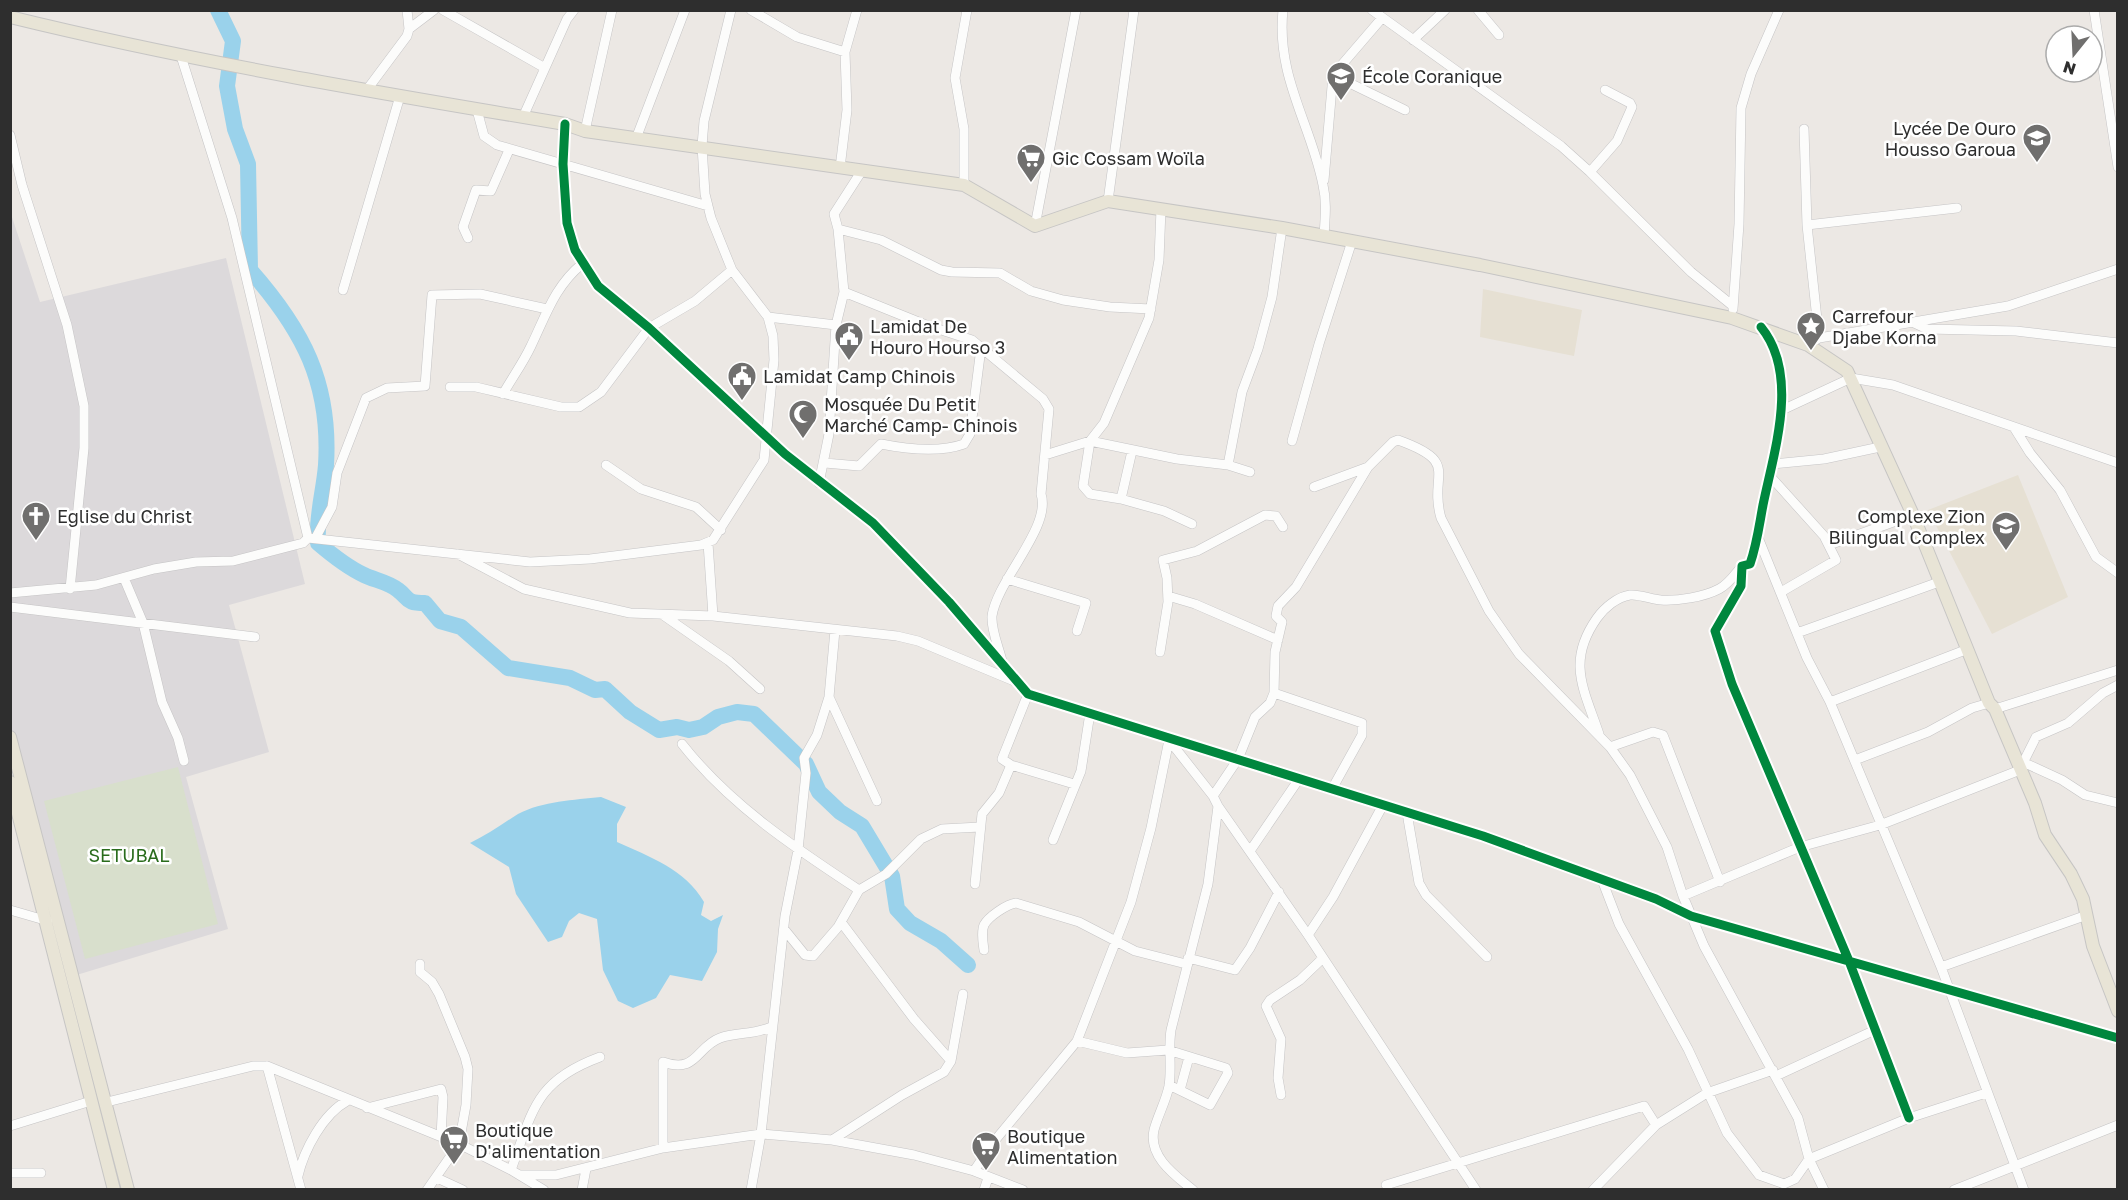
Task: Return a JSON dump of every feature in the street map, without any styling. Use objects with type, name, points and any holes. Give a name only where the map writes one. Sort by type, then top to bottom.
[{"type":"main road","points":[[10,17],[215,63],[565,124],[585,130],[861,172],[964,185],[1035,226],[1108,201],[1282,228],[1732,312],[1761,327],[1814,341],[1847,371],[1851,378],[1880,447],[1913,515],[1939,582],[2035,802],[2044,835],[2071,874],[2083,899],[2093,946],[2118,1011]]},
{"type":"main road","points":[[10,737],[107,1102],[128,1190]]},
{"type":"main road","points":[[10,782],[48,921],[114,1190]]},
{"type":"street","points":[[366,91],[407,36],[409,29],[407,10]]},
{"type":"street","points":[[409,29],[434,10]]},
{"type":"street","points":[[443,10],[545,68]]},
{"type":"street","points":[[523,117],[567,19],[574,10]]},
{"type":"street","points":[[585,130],[612,10]]},
{"type":"street","points":[[636,136],[685,10]]},
{"type":"street","points":[[312,537],[523,561],[551,561],[708,543],[721,530],[761,466],[766,453],[774,348],[768,317],[732,270],[708,207],[702,146],[706,106],[731,10]]},
{"type":"street","points":[[751,10],[797,37],[845,52]]},
{"type":"street","points":[[840,168],[846,110],[845,52],[857,10]]},
{"type":"street","points":[[964,185],[964,129],[955,78],[966,10]]},
{"type":"street","points":[[1035,226],[1076,10]]},
{"type":"street","points":[[1108,201],[1134,10]]},
{"type":"street","points":[[1283,10],[1287,76],[1323,184],[1326,208],[1324,236]]},
{"type":"street","points":[[1372,10],[1529,122],[1590,172],[1732,312]]},
{"type":"street","points":[[1413,40],[1445,10]]},
{"type":"street","points":[[1478,10],[1499,35]]},
{"type":"street","points":[[1732,312],[1739,224],[1742,108],[1751,74],[1779,10]]},
{"type":"street","points":[[2094,10],[2118,167]]},
{"type":"street","points":[[1323,184],[1333,75],[1382,18]]},
{"type":"street","points":[[181,56],[232,218],[312,537]]},
{"type":"street","points":[[1333,75],[1405,110]]},
{"type":"street","points":[[1590,172],[1617,141],[1632,107],[1630,103],[1605,90]]},
{"type":"street","points":[[343,290],[400,96]]},
{"type":"street","points":[[477,110],[484,136],[509,150],[708,207]]},
{"type":"street","points":[[565,124],[563,164],[567,223],[582,264],[608,295],[649,328],[766,436],[819,483],[873,523],[942,594],[1028,694],[1169,740],[1238,759],[1483,836],[1656,899],[1691,916],[2118,1038]]},
{"type":"street","points":[[1803,129],[1814,341],[2008,306],[2118,269]]},
{"type":"street","points":[[10,135],[22,185],[67,325],[84,406],[84,448],[70,589]]},
{"type":"street","points":[[468,238],[463,227],[476,189],[491,191],[509,150]]},
{"type":"street","points":[[819,483],[825,463],[836,325],[844,292],[838,229],[834,214],[861,172]]},
{"type":"street","points":[[1808,225],[1958,208]]},
{"type":"street","points":[[1161,209],[1159,260],[1151,309],[1137,351],[1104,423],[1090,441],[1083,486],[1086,491],[1172,514],[1192,524]]},
{"type":"street","points":[[1228,465],[1240,398],[1258,349],[1272,297],[1282,228]]},
{"type":"street","points":[[838,229],[881,240],[952,273],[1000,273],[1030,291],[1063,300],[1110,307],[1151,309]]},
{"type":"street","points":[[1292,441],[1319,344],[1352,241]]},
{"type":"street","points":[[502,394],[531,346],[547,309],[564,282],[582,264]]},
{"type":"street","points":[[450,387],[477,387],[561,407],[579,407],[587,404],[601,392],[649,328],[695,301],[732,270]]},
{"type":"street","points":[[844,292],[926,325],[960,334],[981,348],[1047,404],[1049,409],[1041,494],[1043,508],[1024,552],[1007,579],[992,621],[1003,663]]},
{"type":"street","points":[[10,593],[70,589],[187,564],[233,561],[303,543],[312,537],[332,507],[336,473],[366,398],[387,388],[425,386],[432,295],[480,294],[547,309]]},
{"type":"street","points":[[768,317],[836,325]]},
{"type":"street","points":[[1914,322],[1927,329],[2016,331],[2118,344]]},
{"type":"street","points":[[1601,739],[1579,674],[1578,661],[1581,646],[1601,612],[1618,599],[1632,594],[1669,600],[1712,592],[1727,584],[1742,566],[1750,564],[1759,540],[1780,411],[1777,354],[1771,339],[1761,327]]},
{"type":"street","points":[[825,463],[860,466],[881,444],[899,448],[938,448],[964,444],[970,434],[981,348]]},
{"type":"street","points":[[1780,411],[1851,378],[1893,385],[2118,463]]},
{"type":"street","points":[[2016,429],[2030,453],[2061,490],[2096,557],[2118,573]]},
{"type":"street","points":[[1213,795],[1238,759],[1255,717],[1267,707],[1274,693],[1278,640],[1282,627],[1282,622],[1276,616],[1278,606],[1296,587],[1368,467],[1393,441],[1398,440],[1437,462],[1440,467],[1438,508],[1441,518],[1489,611],[1520,654],[1610,747],[1629,775],[1667,847],[1691,916],[1741,1017],[1775,1073],[1798,1118],[1809,1159],[1824,1190]]},
{"type":"street","points":[[1045,455],[1090,441],[1132,451],[1228,465],[1250,472]]},
{"type":"street","points":[[1773,464],[1824,459],[1880,447]]},
{"type":"street","points":[[1121,499],[1132,451]]},
{"type":"street","points":[[606,465],[641,489],[696,507],[721,530]]},
{"type":"street","points":[[1314,488],[1368,467]]},
{"type":"street","points":[[1770,476],[1824,536],[1836,560],[1781,592]]},
{"type":"street","points":[[1160,652],[1168,596],[1163,560],[1197,551],[1265,514],[1276,516],[1283,527]]},
{"type":"street","points":[[1829,545],[1913,515]]},
{"type":"street","points":[[1759,540],[1797,633],[1855,760],[1880,825],[1941,967],[2024,1190]]},
{"type":"street","points":[[708,543],[713,616]]},
{"type":"street","points":[[454,552],[524,589],[630,613],[713,616],[808,624],[835,630],[908,638],[1016,682]]},
{"type":"street","points":[[1742,566],[1741,586],[1718,623],[1716,638],[1732,684],[1849,961],[1909,1118]]},
{"type":"street","points":[[124,578],[142,622],[162,702],[178,738],[184,761]]},
{"type":"street","points":[[1007,579],[1086,603],[1077,631]]},
{"type":"street","points":[[1797,633],[1939,582]]},
{"type":"street","points":[[1168,596],[1195,604],[1278,640]]},
{"type":"street","points":[[10,607],[255,637]]},
{"type":"street","points":[[663,615],[729,661],[760,689]]},
{"type":"street","points":[[751,1190],[761,1134],[771,1027],[784,929],[798,850],[806,773],[804,758],[817,735],[829,697],[835,630]]},
{"type":"street","points":[[1830,702],[1968,649]]},
{"type":"street","points":[[1855,760],[1928,732],[1972,708],[1992,706],[2118,670]]},
{"type":"street","points":[[2020,770],[2036,737],[2068,723],[2103,693],[2118,684]]},
{"type":"street","points":[[1274,693],[1362,723],[1362,735],[1332,789]]},
{"type":"street","points":[[1028,694],[1002,755],[1005,763],[1074,784]]},
{"type":"street","points":[[829,697],[877,801]]},
{"type":"street","points":[[1053,840],[1081,771],[1090,713]]},
{"type":"street","points":[[1610,747],[1653,732],[1663,735],[1720,882]]},
{"type":"street","points":[[1169,740],[1213,795],[1218,806],[1308,934],[1322,959],[1389,1055],[1476,1190]]},
{"type":"street","points":[[974,1171],[992,1144],[1077,1041],[1141,870],[1169,740]]},
{"type":"street","points":[[682,744],[725,791],[798,850],[859,890]]},
{"type":"street","points":[[1683,896],[1800,847],[1880,825],[2020,770],[2025,763],[2062,780],[2085,795],[2118,802]]},
{"type":"street","points":[[975,884],[982,814],[999,793],[1011,765]]},
{"type":"street","points":[[1250,851],[1299,779]]},
{"type":"street","points":[[1308,934],[1333,897],[1383,805]]},
{"type":"street","points":[[1193,1190],[1170,1170],[1158,1154],[1154,1140],[1169,1085],[1168,1050],[1187,961],[1208,884],[1218,806]]},
{"type":"street","points":[[1407,813],[1419,883],[1426,895],[1487,957]]},
{"type":"street","points":[[784,929],[802,952],[809,957],[817,953],[841,922],[859,890],[886,874],[927,835],[942,829],[980,827]]},
{"type":"street","points":[[1602,880],[1619,924],[1688,1049],[1707,1093],[1718,1109],[1727,1133],[1762,1178],[1784,1184],[1795,1179],[1809,1159],[1909,1118],[1986,1093]]},
{"type":"street","points":[[984,951],[983,926],[1011,903],[1070,918],[1135,951],[1235,970],[1250,948],[1279,892]]},
{"type":"street","points":[[10,910],[48,921]]},
{"type":"street","points":[[1941,967],[2087,915]]},
{"type":"street","points":[[841,922],[914,1019],[951,1061]]},
{"type":"street","points":[[1281,1095],[1278,1078],[1281,1039],[1266,1006],[1270,1000],[1300,980],[1322,959]]},
{"type":"street","points":[[420,964],[420,972],[432,982],[465,1057],[468,1086],[459,1144],[427,1190]]},
{"type":"street","points":[[832,1140],[902,1095],[945,1072],[951,1061],[963,994]]},
{"type":"street","points":[[663,1148],[663,1062],[681,1066],[694,1060],[717,1039],[749,1035],[771,1027]]},
{"type":"street","points":[[1593,1190],[1656,1125],[1707,1093],[1775,1073],[1875,1030]]},
{"type":"street","points":[[1077,1041],[1127,1053],[1168,1050],[1226,1068],[1228,1073],[1210,1105],[1169,1085]]},
{"type":"street","points":[[511,1170],[538,1098],[552,1081],[600,1057]]},
{"type":"street","points":[[1180,1090],[1189,1057]]},
{"type":"street","points":[[107,1102],[253,1066],[267,1066],[347,1101],[459,1144],[521,1175],[544,1190]]},
{"type":"street","points":[[267,1066],[301,1190]]},
{"type":"street","points":[[367,1108],[441,1089],[443,1092],[441,1137]]},
{"type":"street","points":[[10,1126],[91,1101]]},
{"type":"street","points":[[298,1178],[307,1150],[331,1114],[347,1101]]},
{"type":"street","points":[[1386,1185],[1644,1106],[1656,1125]]},
{"type":"street","points":[[1954,1190],[2118,1125]]},
{"type":"street","points":[[521,1175],[543,1177],[586,1169],[663,1148],[761,1134],[832,1140],[914,1155],[974,1171],[1023,1190]]},
{"type":"street","points":[[582,1190],[586,1169]]},
{"type":"street","points":[[10,1173],[41,1173]]},
{"type":"street","points":[[437,1178],[463,1190]]},
{"type":"street","points":[[984,1190],[988,1178]]},
{"type":"shaded area","points":[[10,211],[40,302],[226,258],[305,584],[229,605],[269,752],[186,777],[228,929],[70,977],[11,752]]},
{"type":"shaded area","points":[[1483,289],[1582,310],[1574,356],[1480,337]]},
{"type":"shaded area","points":[[2018,475],[2068,597],[1992,634],[1928,510]]},
{"type":"green space","name":"SETUBAL","points":[[178,767],[218,924],[85,959],[44,801]]},
{"type":"water","points":[[601,797],[626,807],[617,824],[617,842],[677,872],[704,902],[701,915],[711,921],[723,915],[718,929],[717,952],[702,981],[670,975],[656,998],[633,1008],[618,1001],[603,970],[597,919],[579,913],[569,921],[562,937],[548,942],[516,894],[509,867],[470,843],[518,814],[538,806]]},
{"type":"waterway","points":[[218,10],[233,41],[227,86],[235,129],[248,164],[250,270],[269,292],[299,336],[310,359],[324,408],[326,465],[319,513],[318,543],[358,572],[394,587],[411,601],[425,603],[440,621],[461,627],[508,668],[570,678],[595,690],[605,689],[630,712],[659,730],[677,727],[689,730],[703,727],[718,717],[737,712],[754,714],[806,764],[819,792],[840,812],[862,826],[892,876],[897,909],[910,923],[941,941],[968,965]]},
{"type":"cycle path","points":[[565,124],[563,164],[567,223],[575,250],[598,286],[649,328],[785,454],[873,523],[949,602],[1028,694],[1483,836],[1656,899],[1691,916],[2118,1038]]},
{"type":"cycle path","points":[[1761,327],[1773,346],[1779,367],[1782,390],[1781,414],[1750,564],[1742,566],[1741,586],[1715,631],[1732,684],[1849,961],[1909,1118]]},
{"type":"place","name":"École Coranique","points":[[1341,102]]},
{"type":"place","name":"Lycée De Ouro Housso Garoua","points":[[2037,164]]},
{"type":"place","name":"Gic Cossam Woïla","points":[[1031,184]]},
{"type":"place","name":"Carrefour Djabe Korna","points":[[1811,352]]},
{"type":"place","name":"Lamidat De Houro Hourso 3","points":[[849,362]]},
{"type":"place","name":"Lamidat Camp Chinois","points":[[742,402]]},
{"type":"place","name":"Mosquée Du Petit Marché Camp- Chinois","points":[[803,440]]},
{"type":"place","name":"Eglise du Christ","points":[[36,542]]},
{"type":"place","name":"Complexe Zion Bilingual Complex","points":[[2006,552]]},
{"type":"place","name":"Boutique D'alimentation","points":[[454,1166]]},
{"type":"place","name":"Boutique Alimentation","points":[[986,1172]]}]
